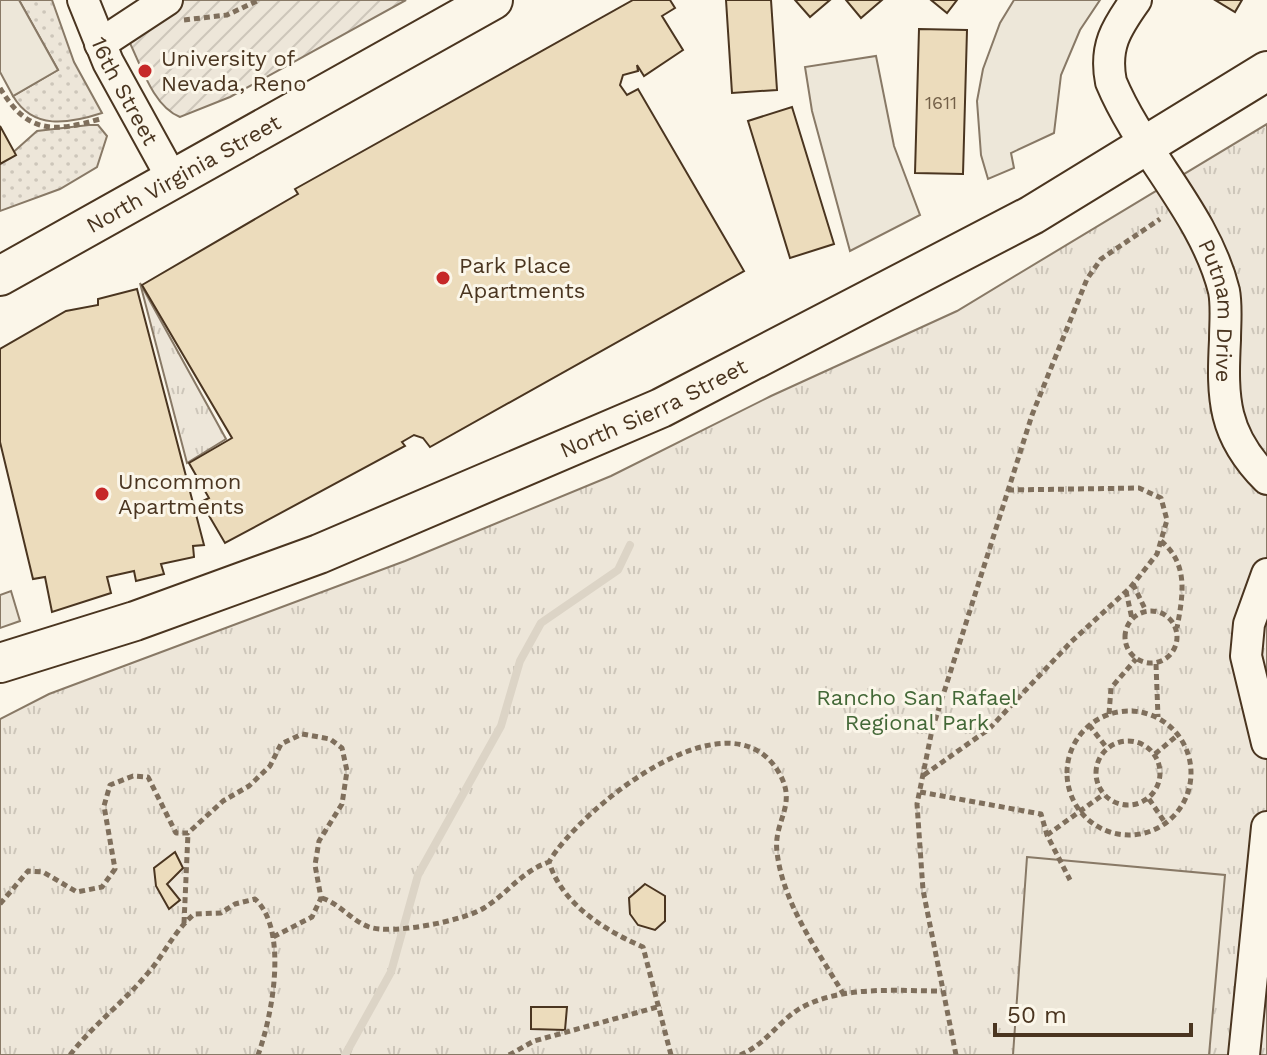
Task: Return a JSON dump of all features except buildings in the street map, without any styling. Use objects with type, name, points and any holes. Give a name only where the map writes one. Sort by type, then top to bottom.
[{"type":"main road","name":"North Virginia Street","points":[[0,276],[493,0]]},
{"type":"main road","name":"North Sierra Street","points":[[0,663],[135,621],[319,554],[661,408],[1020,222],[1267,71]]},
{"type":"street","name":"16th Street","points":[[83,0],[100,44],[173,180]]},
{"type":"street","name":"Putnam Drive","points":[[1136,0],[1112,35],[1106,59],[1117,97],[1213,261],[1224,293],[1222,389],[1228,424],[1243,451],[1267,479]]},
{"type":"street","points":[[100,44],[155,8]]},
{"type":"street","points":[[1267,574],[1249,624],[1246,656],[1267,743]]},
{"type":"street","points":[[1244,1055],[1267,827]]},
{"type":"path","points":[[155,8],[154,21],[173,22],[227,15],[259,0]]},
{"type":"path","points":[[0,90],[16,112],[42,127],[61,128],[100,119]]},
{"type":"path","points":[[956,1055],[923,890],[920,792],[932,730],[1032,415],[1087,279],[1101,259],[1160,219]]},
{"type":"path","points":[[923,775],[989,729],[1133,584],[1157,554],[1167,520],[1161,498],[1139,488],[1008,490]]},
{"type":"path","points":[[1126,591],[1132,619],[1125,635],[1130,653],[1136,659],[1156,664],[1171,655],[1176,647],[1183,585],[1175,553],[1161,541]]},
{"type":"path","points":[[1133,584],[1146,611]]},
{"type":"path","points":[[1132,619],[1146,611],[1166,615],[1177,629]]},
{"type":"path","points":[[1109,714],[1111,688],[1136,659]]},
{"type":"path","points":[[1156,664],[1158,717]]},
{"type":"path","points":[[1143,711],[1158,717],[1179,734],[1188,752],[1192,772],[1189,792],[1180,810],[1166,824],[1149,833],[1111,833],[1094,825],[1080,811],[1071,795],[1067,776],[1073,748],[1089,725],[1109,714],[1143,711]]},
{"type":"path","points":[[1089,725],[1107,748]]},
{"type":"path","points":[[0,904],[28,871],[43,872],[77,892],[102,887],[115,869],[104,806],[110,785],[133,776],[148,777],[166,819],[176,833],[188,833],[223,801],[249,786],[270,766],[281,744],[302,734],[330,739],[342,748],[347,771],[342,804],[319,841],[315,865],[321,898],[312,917],[273,937]]},
{"type":"path","points":[[1155,754],[1179,734]]},
{"type":"path","points":[[1126,740],[1137,742],[1155,754],[1160,781],[1149,799],[1122,805],[1104,794],[1096,776],[1096,766],[1107,748],[1126,740]]},
{"type":"path","points":[[321,898],[334,902],[369,927],[394,930],[464,916],[482,909],[531,868],[549,862],[561,841],[630,780],[682,753],[720,744],[749,748],[771,761],[790,797],[776,849],[783,882],[799,918],[844,995]]},
{"type":"path","points":[[920,792],[1041,814],[1047,835],[1070,880]]},
{"type":"path","points":[[1047,835],[1104,794]]},
{"type":"path","points":[[1149,799],[1166,824]]},
{"type":"path","points":[[184,923],[188,833]]},
{"type":"path","points":[[549,862],[555,882],[584,913],[617,936],[643,947],[661,1006],[671,1055]]},
{"type":"path","points":[[70,1055],[88,1032],[148,973],[172,935],[194,914],[221,913],[235,904],[255,899],[265,908],[273,937],[274,998],[258,1055]]},
{"type":"path","points":[[740,1055],[757,1048],[798,1010],[829,996],[942,991]]},
{"type":"path","points":[[509,1055],[534,1041],[661,1006]]},
{"type":"green space","points":[[19,0],[52,0],[74,62],[102,113],[77,120],[52,121],[31,115],[21,107],[13,96],[58,70]]},
{"type":"green space","points":[[181,0],[406,0],[230,97],[180,117],[154,93],[127,37]]},
{"type":"green space","name":"Rancho San Rafael Regional Park","points":[[1267,124],[1267,1055],[0,1055],[0,719],[49,694],[405,561],[611,476],[771,396],[957,311]]},
{"type":"green space","points":[[98,125],[107,136],[97,167],[60,189],[0,211],[0,164],[37,131]]},
{"type":"green space","points":[[140,283],[226,439],[187,463]]},
{"type":"shaded area","points":[[0,0],[19,0],[58,70],[13,96],[0,72]]},
{"type":"shaded area","points":[[1014,0],[1100,0],[1080,30],[1061,75],[1054,133],[1011,153],[1014,168],[988,179],[981,155],[977,101],[983,69],[1000,23]]},
{"type":"shaded area","points":[[876,56],[894,146],[920,215],[850,251],[812,111],[805,67]]},
{"type":"shaded area","points":[[11,591],[20,621],[0,628],[0,595]]},
{"type":"shaded area","points":[[1027,857],[1225,875],[1209,1055],[1013,1055]]},
{"type":"waterway","points":[[345,1055],[391,972],[418,875],[501,726],[520,661],[541,623],[618,570],[630,545]]},
{"type":"place","name":"University of Nevada, Reno","points":[[145,71]]},
{"type":"place","name":"Park Place Apartments","points":[[443,278]]},
{"type":"place","name":"Uncommon Apartments","points":[[102,494]]}]
